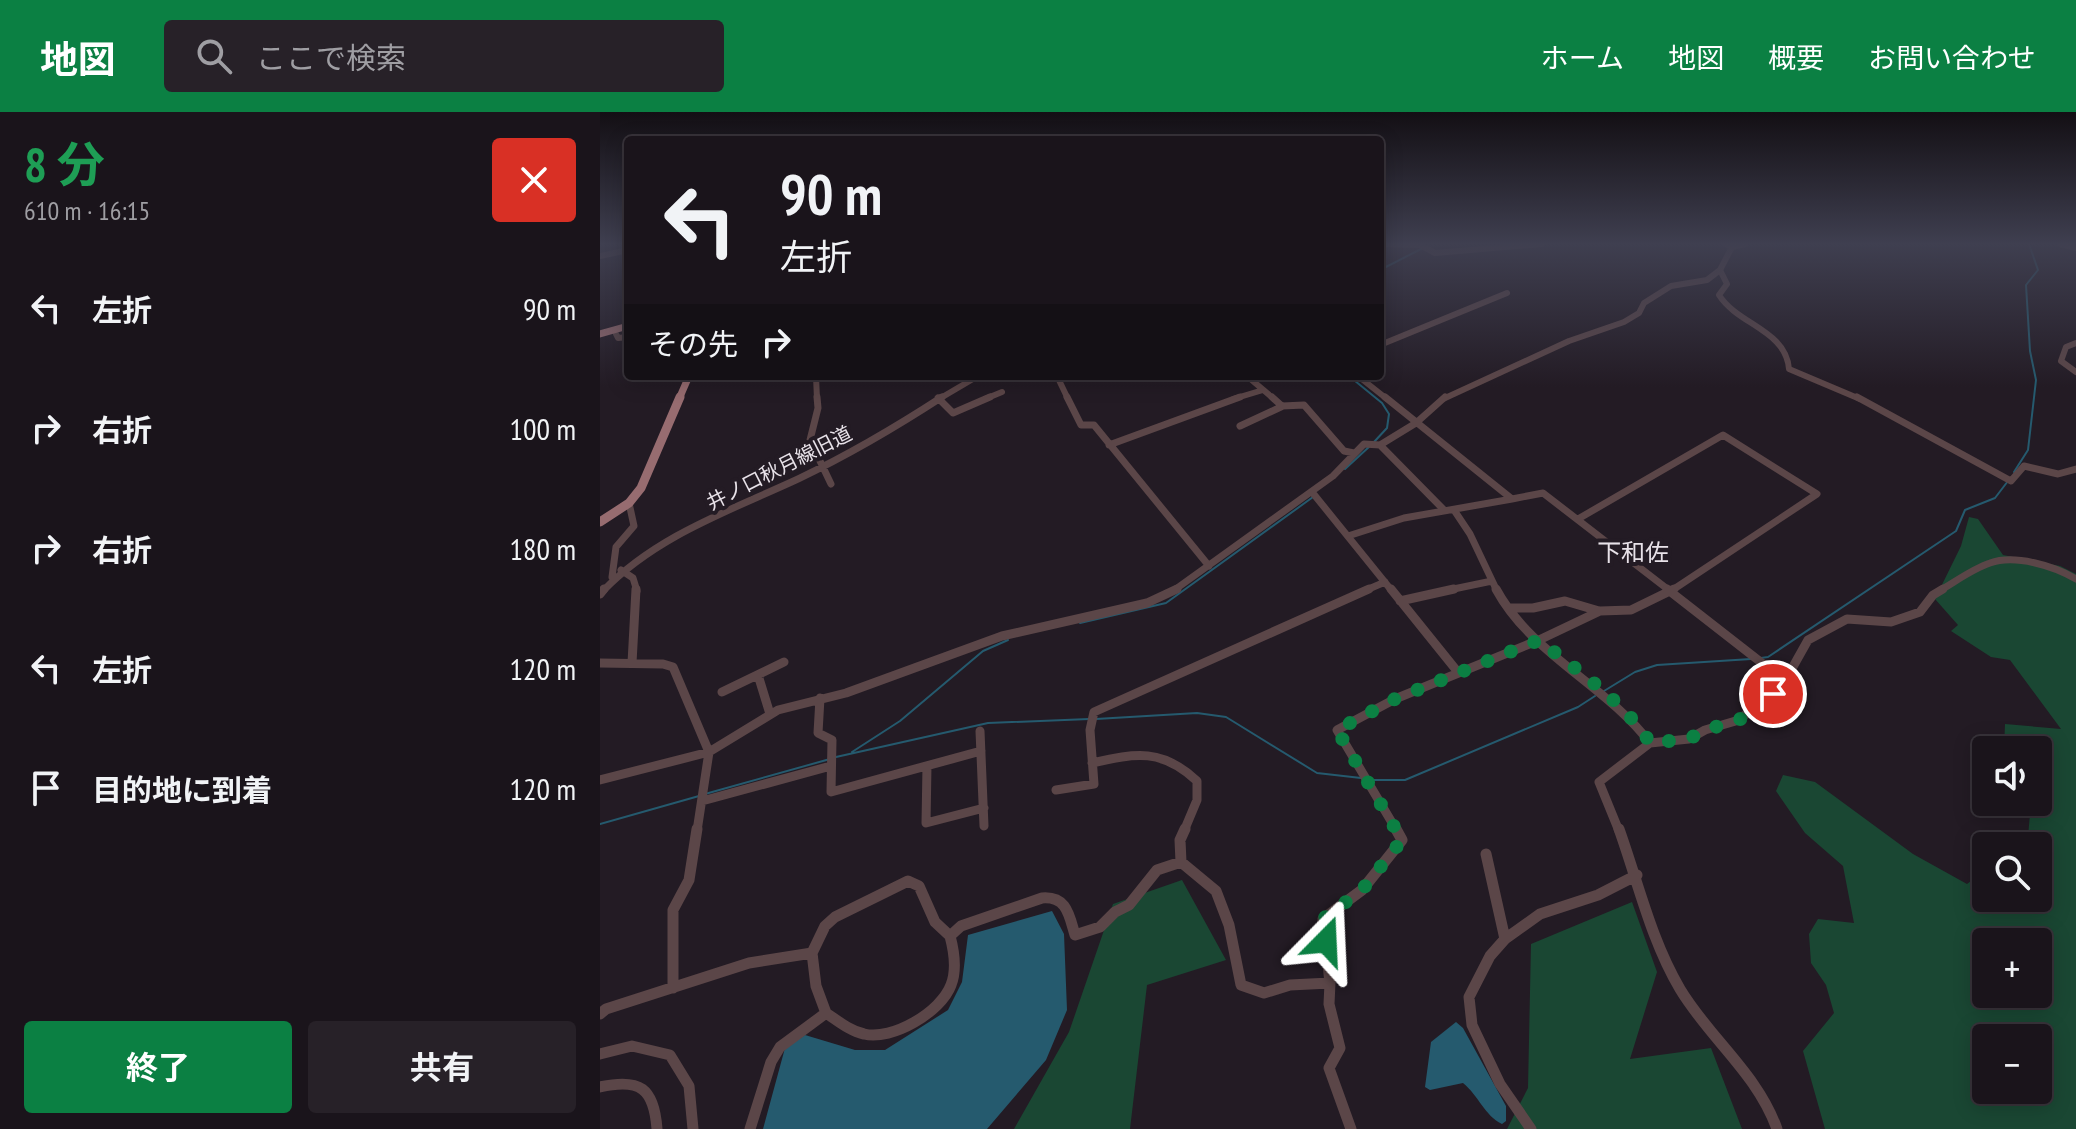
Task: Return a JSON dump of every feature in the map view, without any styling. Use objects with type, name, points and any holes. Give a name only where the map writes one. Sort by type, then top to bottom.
[{"type":"main road","points":[[600,336],[624,329]]},
{"type":"main road","points":[[600,336],[624,330]]},
{"type":"main road","points":[[600,522],[629,503],[641,488],[687,380]]},
{"type":"street","points":[[600,780],[709,752],[770,714],[798,702],[846,693],[1002,636],[1147,603],[1178,589],[1333,476],[1364,444],[1379,444],[1416,423],[1448,395],[1569,341],[1624,322],[1662,291]]},
{"type":"street","points":[[1722,291],[1719,295],[1735,315],[1763,329],[1782,347],[1789,360],[1789,369],[1847,392],[2011,481],[2024,466],[2058,474],[2076,469]]},
{"type":"street","points":[[1384,343],[1507,293]]},
{"type":"street","points":[[616,334],[618,338],[624,337]]},
{"type":"street","points":[[2076,343],[2066,347],[2061,361],[2076,372]]},
{"type":"street","points":[[816,380],[818,408],[810,440],[831,484]]},
{"type":"street","name":"井ノ口秋月線旧道","points":[[600,594],[621,570],[657,547],[822,467],[892,429],[971,380]]},
{"type":"street","points":[[1059,380],[1081,425],[1094,425],[1209,566]]},
{"type":"street","points":[[1252,380],[1284,405]]},
{"type":"street","points":[[1363,380],[1512,499]]},
{"type":"street","points":[[1109,445],[1199,410],[1263,390]]},
{"type":"street","points":[[938,398],[953,413],[1002,392]]},
{"type":"street","points":[[1240,426],[1284,405],[1304,405],[1344,451],[1354,453]]},
{"type":"street","points":[[1508,608],[1533,608],[1565,601],[1600,611],[1631,610],[1672,591],[1817,494],[1723,435],[1578,519]]},
{"type":"street","points":[[1379,444],[1444,510]]},
{"type":"street","points":[[1312,492],[1457,671]]},
{"type":"street","points":[[1348,536],[1392,521],[1543,493],[1785,681]]},
{"type":"street","points":[[612,578],[616,547],[634,526],[629,503]]},
{"type":"street","points":[[1454,510],[1480,548],[1492,581],[1508,608],[1539,640],[1600,689],[1650,743]]},
{"type":"street","points":[[1777,1129],[1771,1107],[1760,1087],[1680,990],[1652,926],[1637,875],[1599,782],[1650,743],[1689,739],[1705,730],[1739,720],[1785,681],[1808,640],[1847,619],[1891,622],[1920,612],[1933,595],[1989,563],[2008,559],[2062,571],[2076,579]]},
{"type":"street","points":[[621,570],[633,578],[638,595],[632,663]]},
{"type":"street","points":[[1400,601],[1492,581]]},
{"type":"street","points":[[1056,790],[1094,784],[1090,730],[1094,712],[1385,582]]},
{"type":"street","points":[[1351,1129],[1329,1068],[1340,1048],[1329,1004],[1330,983],[1323,919],[1362,890],[1402,840],[1337,730],[1395,699],[1457,671],[1539,640],[1600,611]]},
{"type":"street","points":[[722,692],[784,662]]},
{"type":"street","points":[[600,663],[673,667],[709,752],[689,880],[673,910],[673,988]]},
{"type":"street","points":[[758,675],[770,714]]},
{"type":"street","points":[[820,698],[818,733],[832,740],[831,792],[981,751]]},
{"type":"street","points":[[980,731],[984,826]]},
{"type":"street","points":[[1092,763],[1137,752],[1159,755],[1197,781],[1197,800],[1180,840],[1181,862],[1215,889],[1233,935],[1233,957],[1241,985],[1264,993],[1290,985],[1330,983]]},
{"type":"street","points":[[702,801],[831,766]]},
{"type":"street","points":[[927,766],[926,823],[984,808]]},
{"type":"street","points":[[1486,854],[1505,939]]},
{"type":"street","points":[[950,936],[961,926],[1042,898],[1054,897],[1065,904],[1075,935],[1100,927],[1115,912],[1129,905],[1157,870],[1181,862]]},
{"type":"street","points":[[1531,1129],[1500,1084],[1472,1025],[1469,997],[1490,956],[1505,939],[1540,914],[1598,895],[1637,875]]},
{"type":"street","points":[[908,881],[919,886],[935,922],[950,936],[955,952],[950,990],[929,1010],[895,1032],[866,1036],[826,1013],[816,986],[812,953],[825,926],[835,917],[908,881]]},
{"type":"street","points":[[600,1014],[606,1009],[749,963],[812,953]]},
{"type":"street","points":[[750,1129],[771,1062],[780,1047],[826,1013]]},
{"type":"street","points":[[600,1054],[632,1046],[670,1055],[689,1086],[693,1129]]},
{"type":"street","points":[[600,1087],[626,1081],[646,1090],[657,1111],[657,1129]]},
{"type":"green space","points":[[1969,517],[1978,519],[2003,555],[2060,566],[2076,574],[2076,1129],[1825,1129],[1803,1051],[1834,1013],[1826,985],[1811,963],[1809,934],[1818,919],[1854,923],[1843,866],[1805,833],[1776,791],[1783,775],[1815,782],[1913,854],[1967,884],[1972,880],[1972,912],[2052,912],[2052,832],[2028,832],[2030,816],[2052,816],[2052,736],[2005,736],[2005,724],[2061,729],[2010,660],[1991,657],[1951,631],[1958,625],[1935,599],[1961,546]]},
{"type":"green space","points":[[1182,880],[1226,960],[1147,985],[1130,1129],[1014,1129],[1069,1032],[1113,904]]},
{"type":"green space","points":[[1632,902],[1657,972],[1630,1059],[1711,1048],[1742,1129],[1507,1129],[1528,1088],[1531,944]]},
{"type":"water","points":[[1052,911],[1064,934],[1067,1010],[1046,1060],[987,1129],[763,1129],[785,1048],[805,1035],[855,1050],[885,1050],[948,1010],[962,982],[968,935]]},
{"type":"water","points":[[1456,1022],[1463,1028],[1506,1106],[1506,1121],[1502,1124],[1491,1116],[1463,1083],[1430,1090],[1425,1087],[1431,1042]]},
{"type":"waterway","points":[[2014,472],[2028,450],[2036,380],[2030,351],[2026,291]]},
{"type":"waterway","points":[[1354,380],[1382,403],[1389,414],[1387,428],[1374,442]]},
{"type":"waterway","points":[[1345,469],[1370,446]]},
{"type":"waterway","points":[[1761,658],[1768,657],[1956,531],[1965,510],[1995,498],[2008,481]]},
{"type":"waterway","points":[[1080,623],[1166,603],[1313,497]]},
{"type":"waterway","points":[[852,752],[900,721],[983,651],[1008,640]]},
{"type":"waterway","points":[[1604,691],[1635,672],[1657,665],[1751,659]]},
{"type":"waterway","points":[[1371,780],[1405,780],[1578,707],[1595,696]]},
{"type":"waterway","points":[[1096,719],[1197,713],[1226,717],[1317,773],[1361,778]]},
{"type":"waterway","points":[[836,757],[988,723],[1089,719]]},
{"type":"waterway","points":[[705,794],[830,759]]},
{"type":"waterway","points":[[600,824],[699,796]]},
{"type":"district","name":"下和佐","points":[[1633,552]]},
{"type":"route","points":[[1326,941],[1323,919],[1362,890],[1402,840],[1337,730],[1457,671],[1539,640],[1600,689],[1650,743],[1689,739],[1705,730],[1739,720],[1773,694]]}]
